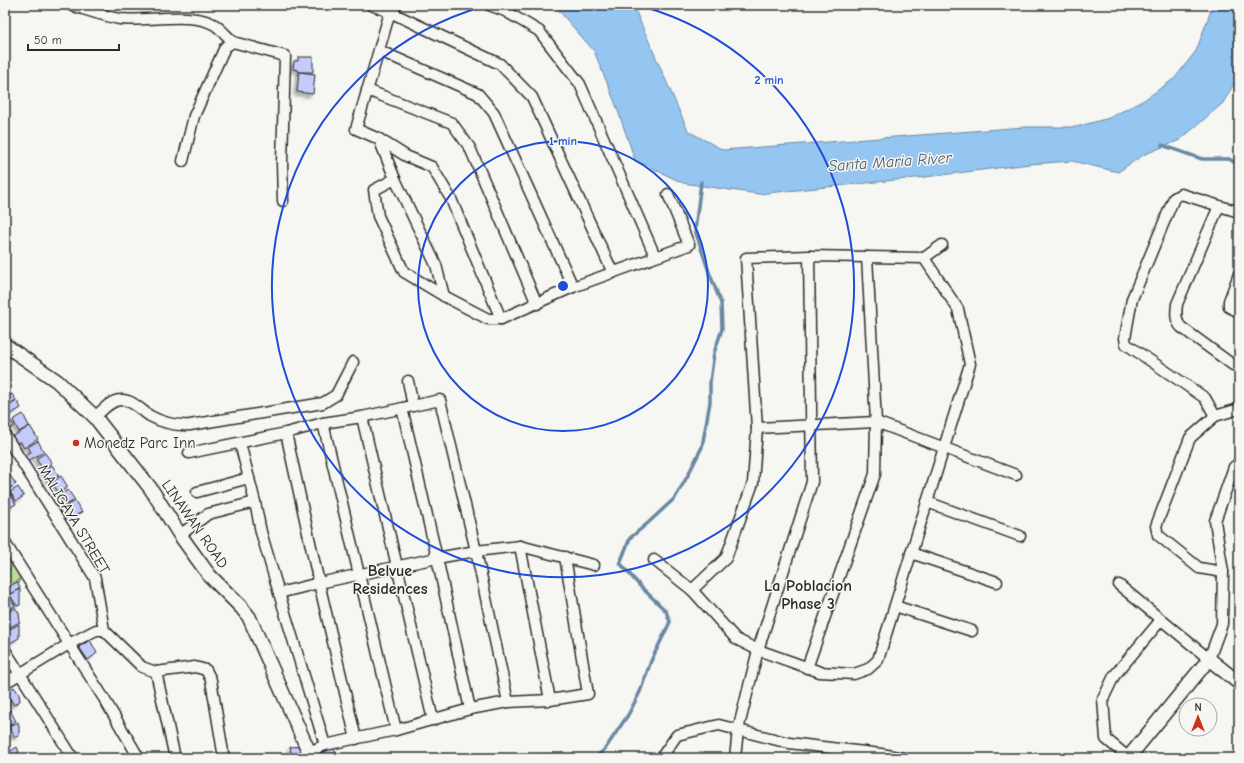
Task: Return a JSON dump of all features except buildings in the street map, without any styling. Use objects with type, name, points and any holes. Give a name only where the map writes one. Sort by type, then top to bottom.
[{"type":"street","points":[[70,5],[121,19],[188,18],[204,21],[214,25],[233,42],[285,56],[282,162],[283,200]]},
{"type":"street","points":[[371,5],[394,8],[500,64],[532,97],[613,273]]},
{"type":"street","points":[[489,5],[505,11],[539,31],[580,84],[654,256]]},
{"type":"street","points":[[394,8],[356,129],[379,139],[406,156],[432,167],[451,198],[501,319]]},
{"type":"street","points":[[183,161],[194,116],[225,47],[233,42]]},
{"type":"street","points":[[380,51],[478,94],[494,113],[573,287]]},
{"type":"street","points":[[367,90],[452,123],[470,148],[537,304]]},
{"type":"street","points":[[379,139],[395,179],[436,265],[444,296]]},
{"type":"street","points":[[395,179],[374,190],[378,216],[404,272],[444,296],[488,319],[501,319],[573,287],[613,273],[654,256],[689,245],[668,194]]},
{"type":"street","points":[[1215,416],[1205,398],[1126,344],[1125,338],[1132,299],[1174,198],[1181,194],[1239,212]]},
{"type":"street","points":[[1219,206],[1177,304],[1176,312],[1180,327],[1233,365],[1239,363]]},
{"type":"street","points":[[692,590],[726,558],[753,483],[757,428],[746,258],[809,256],[924,258],[942,244]]},
{"type":"street","points":[[735,758],[738,730],[758,650],[812,482],[809,256]]},
{"type":"street","points":[[807,668],[876,474],[876,422],[868,257]]},
{"type":"street","points":[[654,560],[692,590],[736,639],[758,650],[820,672],[854,674],[868,669],[878,660],[970,364],[958,310],[924,258]]},
{"type":"street","points":[[1239,274],[1229,301],[1229,307],[1239,312]]},
{"type":"street","name":"LINAWAN ROAD","points":[[5,345],[57,381],[95,417],[151,488],[180,535],[209,575],[249,617],[309,755]]},
{"type":"street","points":[[95,417],[110,403],[121,400],[129,402],[151,417],[176,426],[323,403],[336,395],[353,362]]},
{"type":"street","points":[[408,381],[414,406]]},
{"type":"street","points":[[189,453],[286,433],[322,423],[362,417],[440,400],[476,551],[508,702]]},
{"type":"street","points":[[402,408],[470,709]]},
{"type":"street","points":[[1223,572],[1199,568],[1158,535],[1156,526],[1190,438],[1215,416],[1239,409]]},
{"type":"street","points":[[362,417],[433,720]]},
{"type":"street","points":[[757,428],[876,422],[1016,475]]},
{"type":"street","points":[[322,423],[396,730]]},
{"type":"street","points":[[286,433],[319,583],[356,739]]},
{"type":"street","name":"MALIGAYA STREET","points":[[5,435],[95,578],[104,630]]},
{"type":"street","points":[[240,442],[256,502],[261,532],[278,593],[325,745]]},
{"type":"street","points":[[1161,620],[1114,676],[1103,699],[1106,739],[1128,758],[1209,659],[1222,624],[1223,572],[1215,521],[1234,467],[1239,463]]},
{"type":"street","points":[[197,492],[249,478]]},
{"type":"street","points":[[180,535],[208,514],[256,502]]},
{"type":"street","points":[[927,502],[1020,536]]},
{"type":"street","points":[[5,543],[139,758]]},
{"type":"street","points":[[520,546],[550,700]]},
{"type":"street","points":[[278,593],[437,558],[476,551],[520,546],[594,564]]},
{"type":"street","points":[[911,553],[997,582]]},
{"type":"street","points":[[309,755],[325,745],[396,730],[470,709],[508,702],[550,700],[588,694],[565,557]]},
{"type":"street","points":[[1119,585],[1239,683]]},
{"type":"street","points":[[895,606],[972,631]]},
{"type":"street","points":[[5,683],[69,644],[96,630],[104,630],[142,667],[156,672],[195,667],[206,670],[212,680],[224,758]]},
{"type":"street","points":[[5,650],[73,758]]},
{"type":"street","points":[[156,672],[175,758]]},
{"type":"street","points":[[661,758],[677,735],[719,725],[789,743],[904,758]]},
{"type":"green space","points":[[14,560],[20,568],[19,584],[19,580],[5,587],[5,571],[8,573]]},
{"type":"water","name":"Santa Maria River","points":[[554,5],[633,5],[688,131],[723,150],[1025,127],[1076,127],[1109,118],[1144,100],[1175,78],[1196,51],[1213,5],[1239,5],[1239,75],[1223,103],[1180,140],[1143,155],[1118,172],[1072,161],[1030,164],[925,177],[758,194],[683,183],[635,160],[616,105],[594,51]]},
{"type":"waterway","points":[[1162,145],[1202,159],[1229,159],[1239,165]]},
{"type":"waterway","points":[[595,758],[605,749],[628,715],[640,692],[651,661],[670,622],[666,611],[640,586],[620,563],[630,538],[675,498],[702,447],[710,402],[710,382],[714,353],[722,329],[721,303],[695,230],[701,182]]},
{"type":"place","name":"Monedz Parc Inn","points":[[76,443]]},
{"type":"district","name":"Belvue Residences","points":[[390,579]]},
{"type":"district","name":"La Poblacion Phase 3","points":[[808,594]]}]
